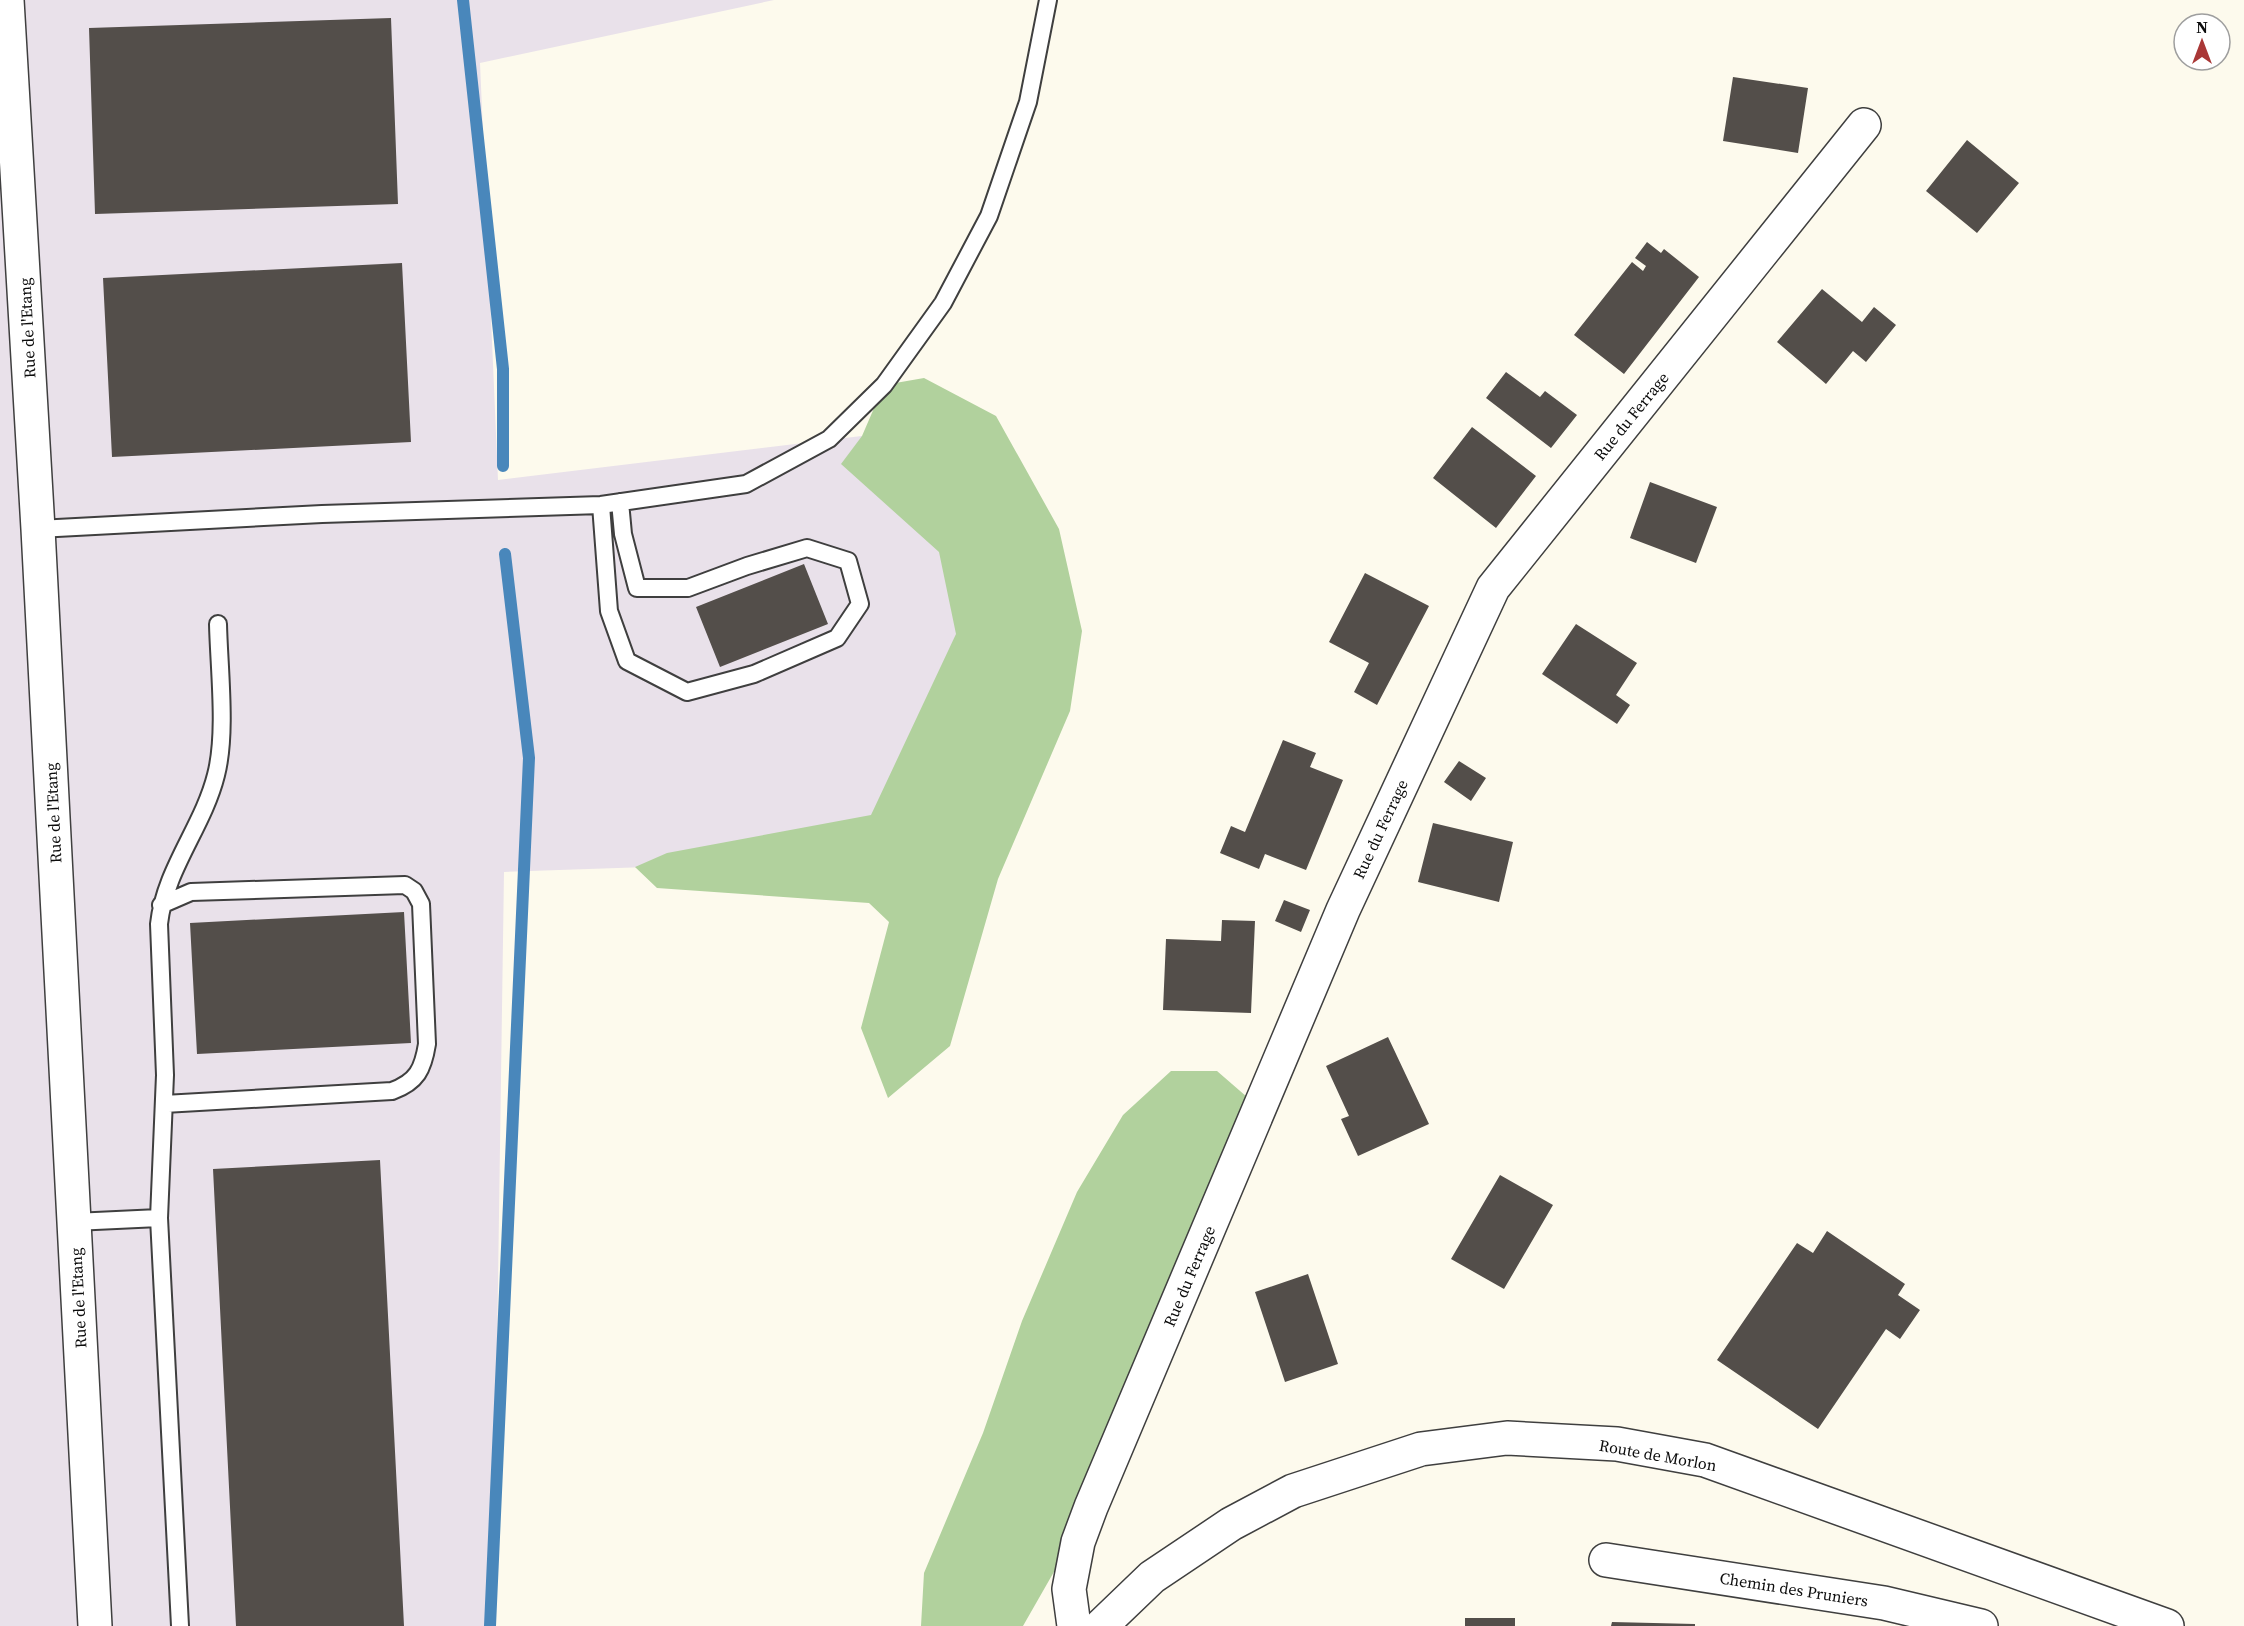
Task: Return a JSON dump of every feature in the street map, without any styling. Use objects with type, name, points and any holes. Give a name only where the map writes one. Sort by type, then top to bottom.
[{"type":"street","name":"Rue de l'Etang","points":[[7,0],[11,242],[38,529],[95,1626]]},
{"type":"street","name":"Rue du Ferrage","points":[[1074,1626],[1069,1589],[1078,1542],[1091,1507],[1342,910],[1493,588],[1864,124]]},
{"type":"street","name":"Route de Morlon","points":[[1101,1626],[1152,1577],[1231,1524],[1293,1491],[1421,1449],[1507,1438],[1617,1444],[1705,1460],[2167,1626]]},
{"type":"street","name":"Chemin des Pruniers","points":[[1606,1560],[1884,1603],[1981,1626]]},
{"type":"lane","points":[[38,529],[322,514],[601,505],[746,484],[829,439],[884,384],[943,303],[989,216],[1028,102],[1048,0]]},
{"type":"lane","points":[[601,505],[609,611],[627,661],[687,692],[754,674],[837,638],[860,604],[848,561],[807,548],[747,566],[688,588],[637,588],[623,534],[620,502]]},
{"type":"lane","points":[[180,1626],[159,1218],[165,1075],[159,924],[161,905],[172,873],[216,777],[221,752],[218,624]]},
{"type":"lane","points":[[161,905],[191,892],[405,885],[414,891],[421,904],[427,1044],[423,1067],[417,1077],[405,1086],[392,1091],[164,1104]]},
{"type":"lane","points":[[74,1222],[159,1218]]},
{"type":"shaded area","points":[[0,0],[774,0],[480,63],[498,480],[953,425],[1030,612],[906,858],[504,872],[493,1626],[0,1626]]},
{"type":"green space","points":[[924,378],[996,416],[1059,529],[1082,631],[1070,711],[998,879],[950,1046],[888,1098],[861,1028],[889,922],[869,903],[657,888],[635,867],[667,853],[871,815],[956,634],[939,552],[841,464],[862,436],[884,385]]},
{"type":"green space","points":[[1171,1071],[1217,1071],[1247,1097],[1091,1507],[1023,1626],[921,1626],[924,1573],[983,1433],[1022,1321],[1077,1192],[1123,1115]]},
{"type":"building","points":[[391,18],[398,204],[95,214],[89,28]]},
{"type":"building","points":[[1733,77],[1808,88],[1798,153],[1723,141]]},
{"type":"building","points":[[1967,140],[2019,183],[1977,233],[1926,191]]},
{"type":"building","points":[[1647,242],[1661,253],[1664,249],[1699,277],[1624,374],[1574,335],[1632,262],[1643,271],[1646,266],[1635,258]]},
{"type":"building","points":[[402,263],[411,442],[112,457],[103,278]]},
{"type":"building","points":[[1822,289],[1862,322],[1874,307],[1896,325],[1866,362],[1853,351],[1826,384],[1777,342]]},
{"type":"building","points":[[1506,372],[1540,397],[1545,391],[1577,415],[1551,448],[1486,398]]},
{"type":"building","points":[[1472,427],[1536,476],[1496,528],[1433,478]]},
{"type":"building","points":[[1650,482],[1717,507],[1696,563],[1630,538]]},
{"type":"building","points":[[804,564],[828,624],[720,667],[696,607]]},
{"type":"building","points":[[1365,573],[1429,606],[1377,705],[1354,692],[1369,663],[1329,642]]},
{"type":"building","points":[[1576,624],[1637,663],[1616,695],[1630,705],[1617,724],[1542,674]]},
{"type":"building","points":[[1283,740],[1316,753],[1310,767],[1343,780],[1306,870],[1265,854],[1259,869],[1220,853],[1231,826],[1245,832]]},
{"type":"building","points":[[1459,761],[1486,778],[1471,801],[1444,782]]},
{"type":"building","points":[[1433,823],[1513,842],[1499,902],[1418,882]]},
{"type":"building","points":[[1284,900],[1310,910],[1301,932],[1275,921]]},
{"type":"building","points":[[404,912],[411,1043],[197,1054],[190,923]]},
{"type":"building","points":[[1222,920],[1255,921],[1251,1013],[1163,1010],[1166,939],[1221,941]]},
{"type":"building","points":[[1388,1037],[1429,1124],[1358,1156],[1341,1119],[1349,1116],[1326,1066]]},
{"type":"building","points":[[380,1160],[404,1626],[236,1626],[213,1169]]},
{"type":"building","points":[[1500,1175],[1553,1205],[1504,1289],[1451,1259]]},
{"type":"building","points":[[1827,1231],[1905,1284],[1898,1295],[1920,1310],[1900,1339],[1886,1329],[1818,1429],[1717,1360],[1797,1243],[1813,1253]]},
{"type":"building","points":[[1308,1274],[1338,1364],[1285,1382],[1255,1292]]},
{"type":"building","points":[[1465,1618],[1515,1618],[1515,1626],[1465,1626]]},
{"type":"building","points":[[1612,1622],[1695,1624],[1695,1626],[1611,1626]]},
{"type":"waterway","points":[[463,0],[503,369],[503,466]]},
{"type":"waterway","points":[[490,1626],[529,758],[505,554]]}]
